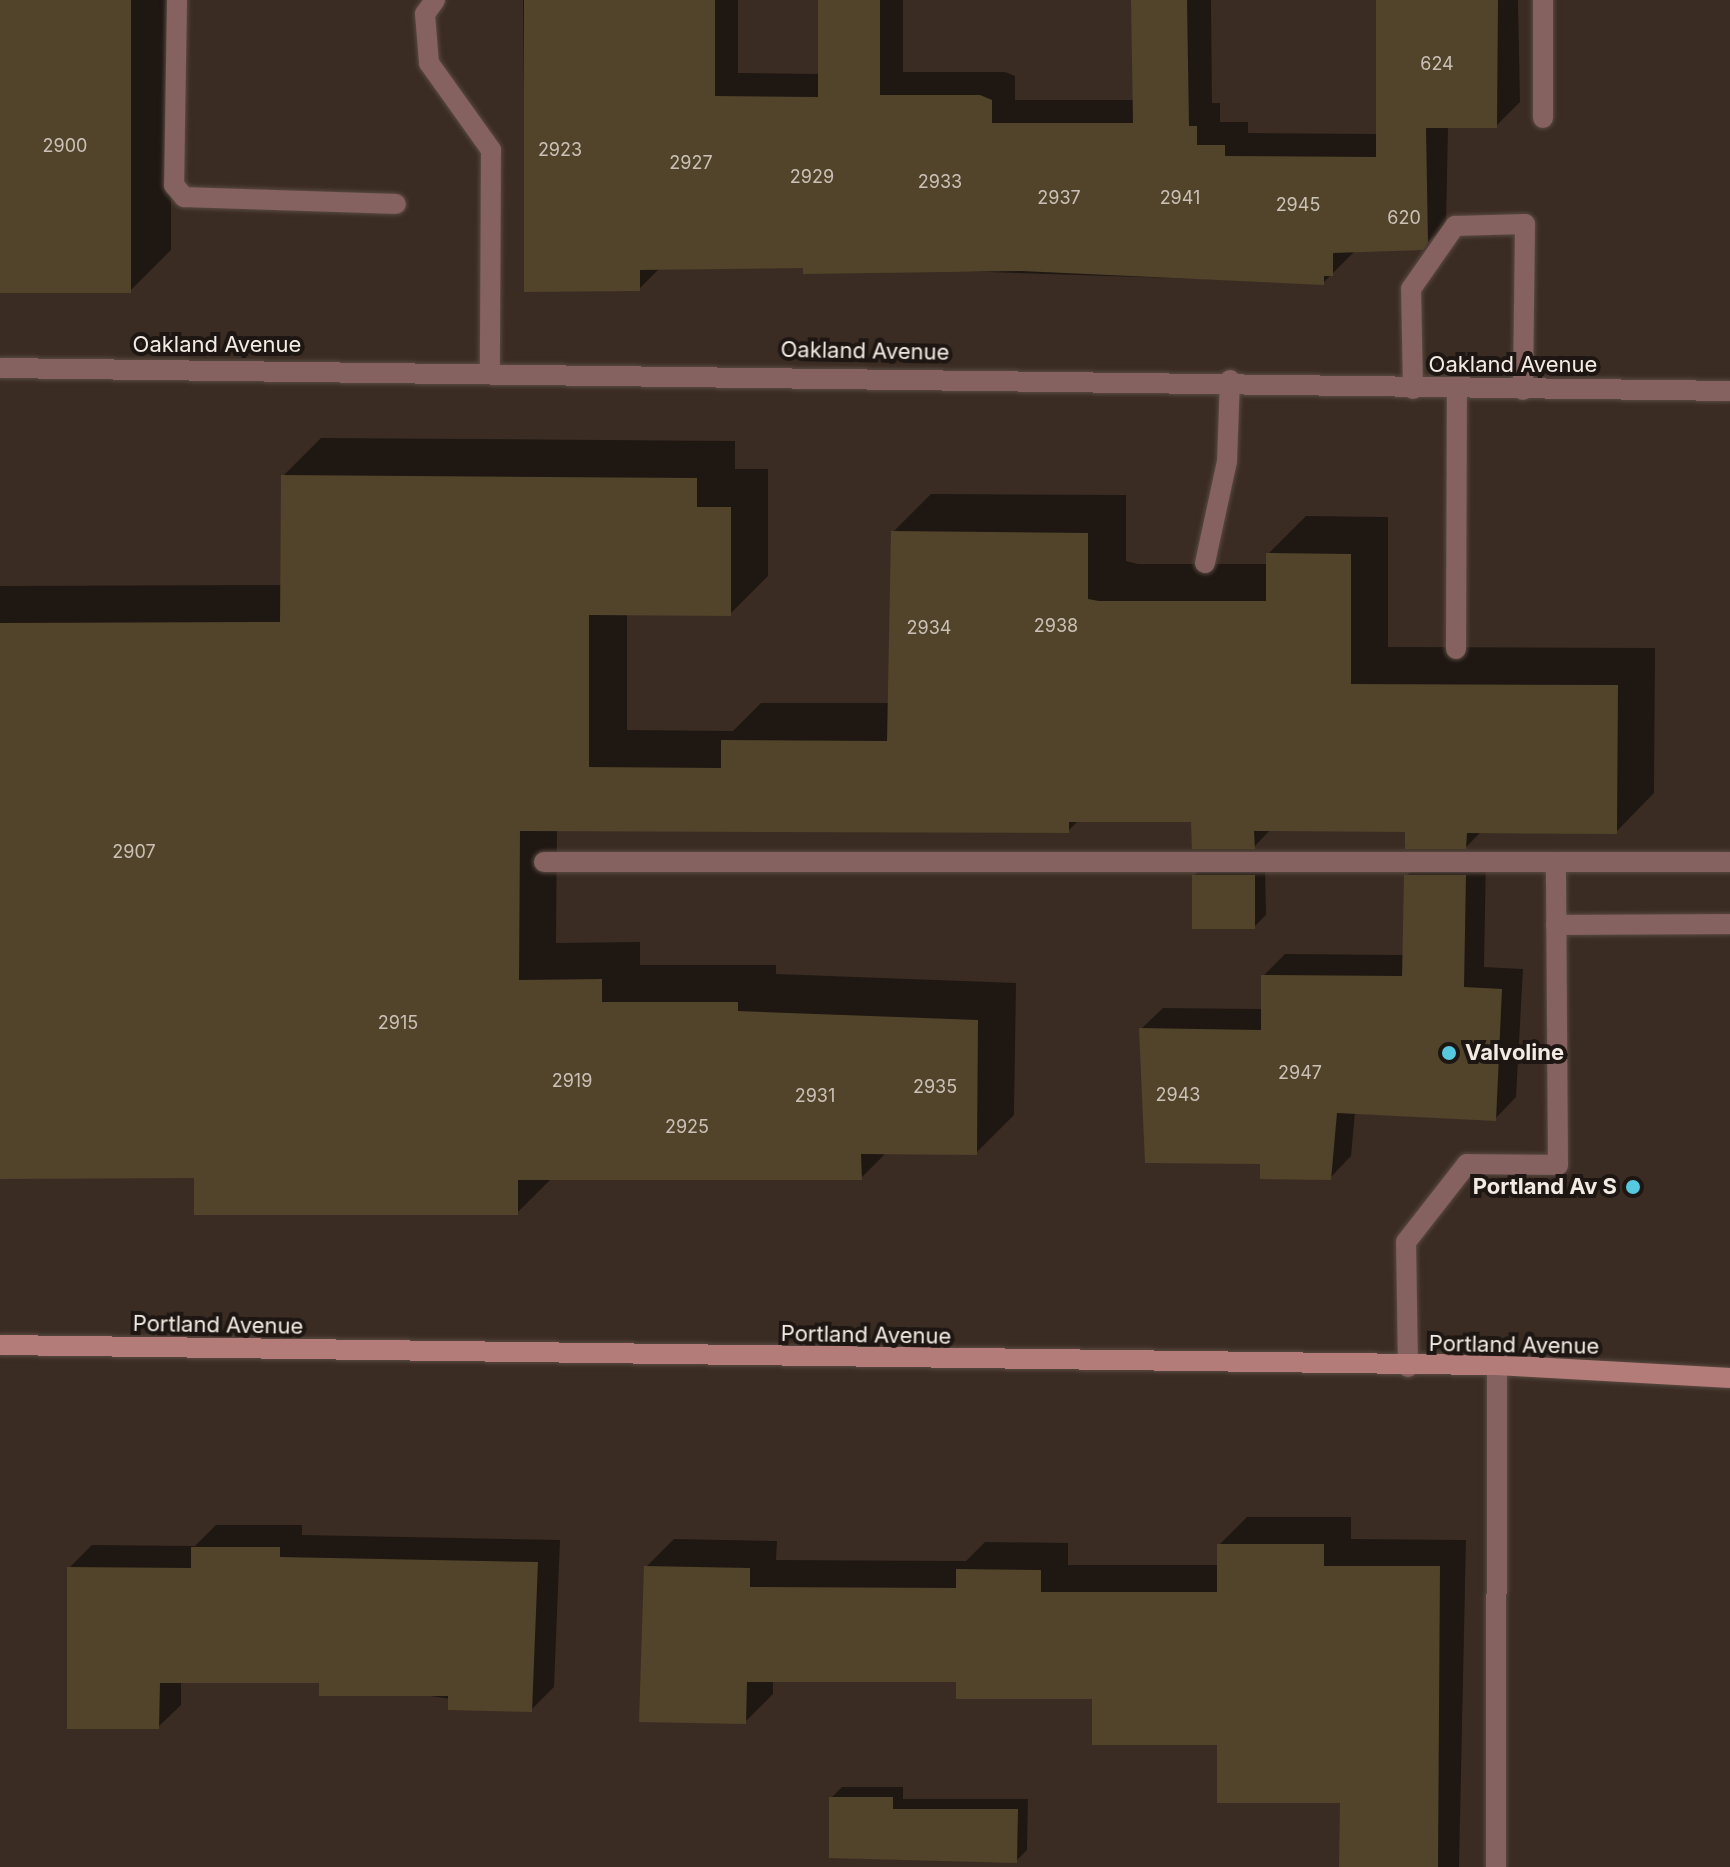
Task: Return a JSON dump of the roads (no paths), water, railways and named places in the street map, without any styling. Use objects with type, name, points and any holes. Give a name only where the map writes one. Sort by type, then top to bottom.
[{"type":"street","points":[[177,0],[174,185],[184,197],[396,204]]},
{"type":"street","points":[[435,0],[425,14],[429,63],[491,150],[490,370]]},
{"type":"street","points":[[1543,0],[1543,118]]},
{"type":"street","points":[[1413,389],[1411,289],[1455,226],[1525,224],[1523,390]]},
{"type":"street","name":"Oakland Avenue","points":[[0,368],[490,370],[1230,380],[1457,391],[1730,391]]},
{"type":"street","points":[[1205,563],[1227,461],[1230,380]]},
{"type":"street","points":[[1456,649],[1457,391]]},
{"type":"street","points":[[544,862],[1730,862]]},
{"type":"street","points":[[1408,1367],[1406,1242],[1467,1164],[1558,1165],[1556,862]]},
{"type":"street","points":[[1556,925],[1730,924]]},
{"type":"street","name":"Portland Avenue","points":[[0,1345],[1408,1367],[1497,1365],[1730,1378]]},
{"type":"street","points":[[1496,1867],[1497,1365]]},
{"type":"place","name":"Valvoline","points":[[1449,1053]]},
{"type":"place","name":"Portland Av S","points":[[1633,1187]]}]
